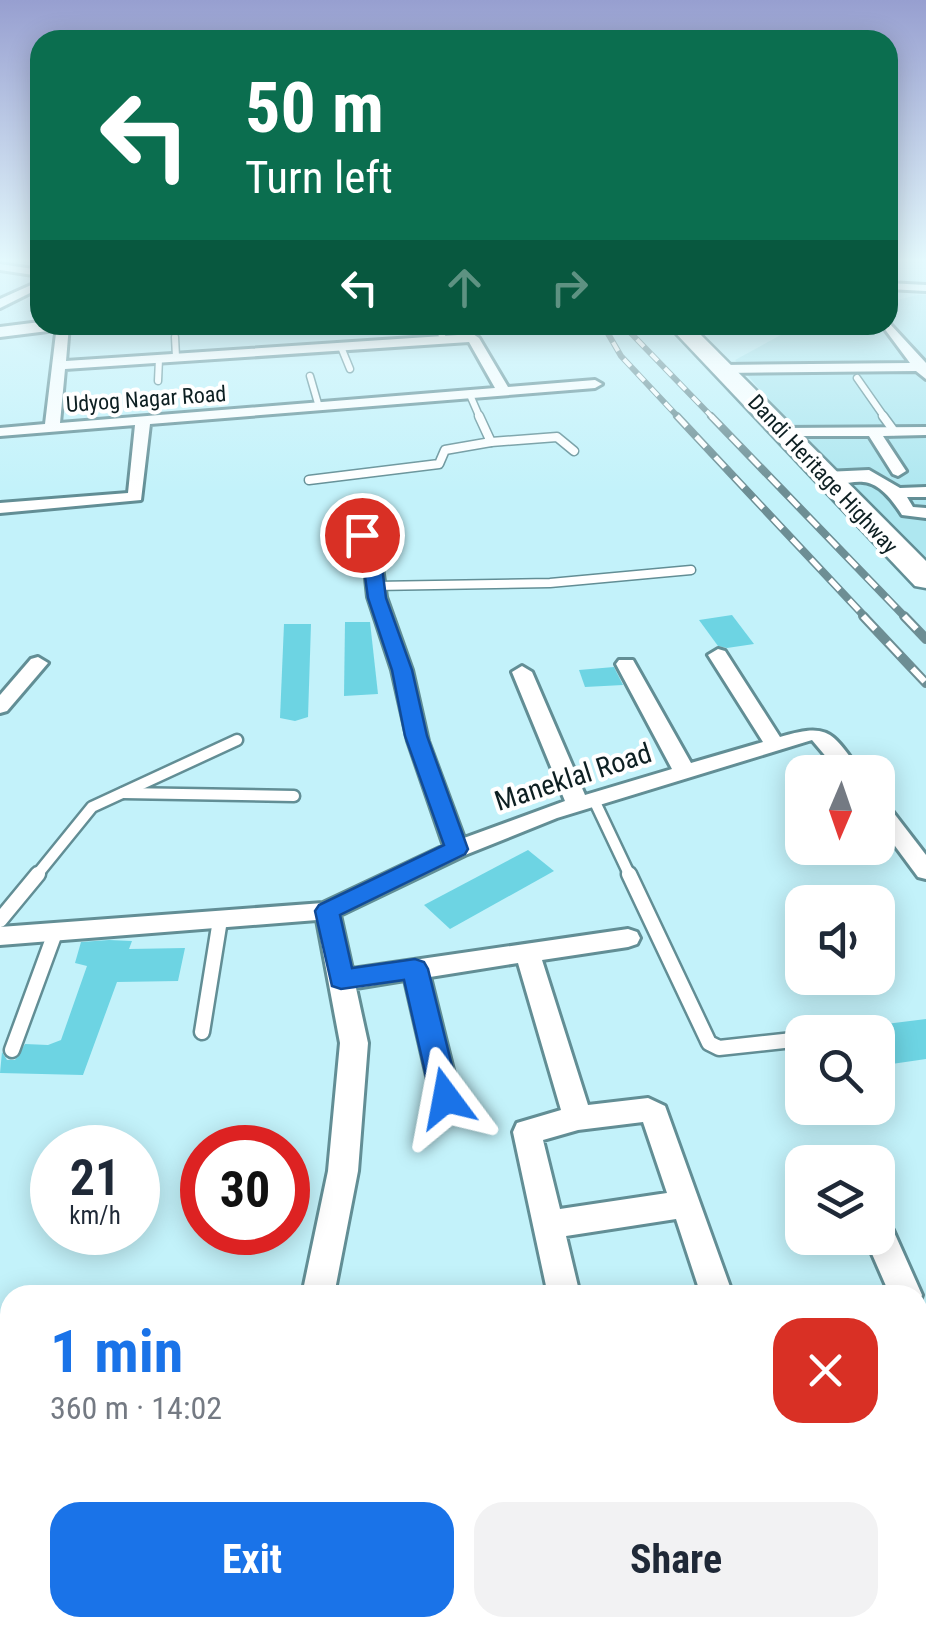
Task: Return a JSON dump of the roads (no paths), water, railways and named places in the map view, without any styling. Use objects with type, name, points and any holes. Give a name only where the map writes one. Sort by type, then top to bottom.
[{"type":"highway","name":"Dandi Heritage Highway","points":[[697,338],[926,579]]},
{"type":"street","points":[[52,428],[61,365],[60,338]]},
{"type":"street","points":[[61,365],[466,338]]},
{"type":"street","points":[[472,338],[504,392]]},
{"type":"street","points":[[898,338],[924,370]]},
{"type":"street","points":[[723,369],[924,370]]},
{"type":"street","name":"Udyog Nagar Road","points":[[0,432],[595,384]]},
{"type":"street","points":[[0,508],[135,497],[144,422]]},
{"type":"street","points":[[782,432],[926,431]]},
{"type":"street","points":[[873,432],[898,471]]},
{"type":"street","points":[[825,477],[869,475],[897,493],[908,512],[926,513]]},
{"type":"street","points":[[897,493],[926,492]]},
{"type":"street","points":[[362,535],[361,558],[373,567],[418,741],[457,849]]},
{"type":"street","points":[[718,655],[775,745]]},
{"type":"street","points":[[0,707],[38,663]]},
{"type":"street","points":[[626,664],[685,772]]},
{"type":"street","points":[[522,672],[586,803]]},
{"type":"street","name":"Maneklal Road","points":[[0,936],[327,911],[457,849],[685,772],[816,734],[835,755]]},
{"type":"street","points":[[895,830],[926,871]]},
{"type":"street","points":[[320,1285],[343,1171],[354,1043],[327,911]]},
{"type":"street","points":[[341,980],[628,938]]},
{"type":"street","points":[[527,952],[578,1118]]},
{"type":"street","points":[[415,969],[446,1098]]},
{"type":"street","points":[[562,1285],[527,1132],[578,1118],[652,1111],[714,1285]]},
{"type":"street","points":[[548,1225],[686,1204]]},
{"type":"street","points":[[889,1255],[902,1285]]},
{"type":"lane","points":[[175,338],[176,358]]},
{"type":"lane","points":[[340,347],[350,369]]},
{"type":"lane","points":[[158,358],[158,381]]},
{"type":"lane","points":[[310,376],[319,407]]},
{"type":"lane","points":[[857,378],[894,431]]},
{"type":"lane","points":[[470,395],[490,442]]},
{"type":"lane","points":[[309,480],[439,464],[445,450],[490,442],[554,436],[574,451]]},
{"type":"lane","points":[[376,586],[550,583],[691,570]]},
{"type":"lane","points":[[0,920],[92,808],[118,792],[237,740]]},
{"type":"lane","points":[[118,792],[294,796]]},
{"type":"lane","points":[[586,803],[709,1043],[719,1048],[785,1041]]},
{"type":"lane","points":[[202,1032],[220,920]]},
{"type":"lane","points":[[12,1050],[55,933]]},
{"type":"railway","points":[[611,338],[621,356],[679,418]]},
{"type":"railway","points":[[636,338],[713,418]]},
{"type":"railway","points":[[677,416],[866,618]]},
{"type":"railway","points":[[711,416],[906,618]]},
{"type":"railway","points":[[863,616],[926,683]]},
{"type":"railway","points":[[904,616],[926,639]]}]
